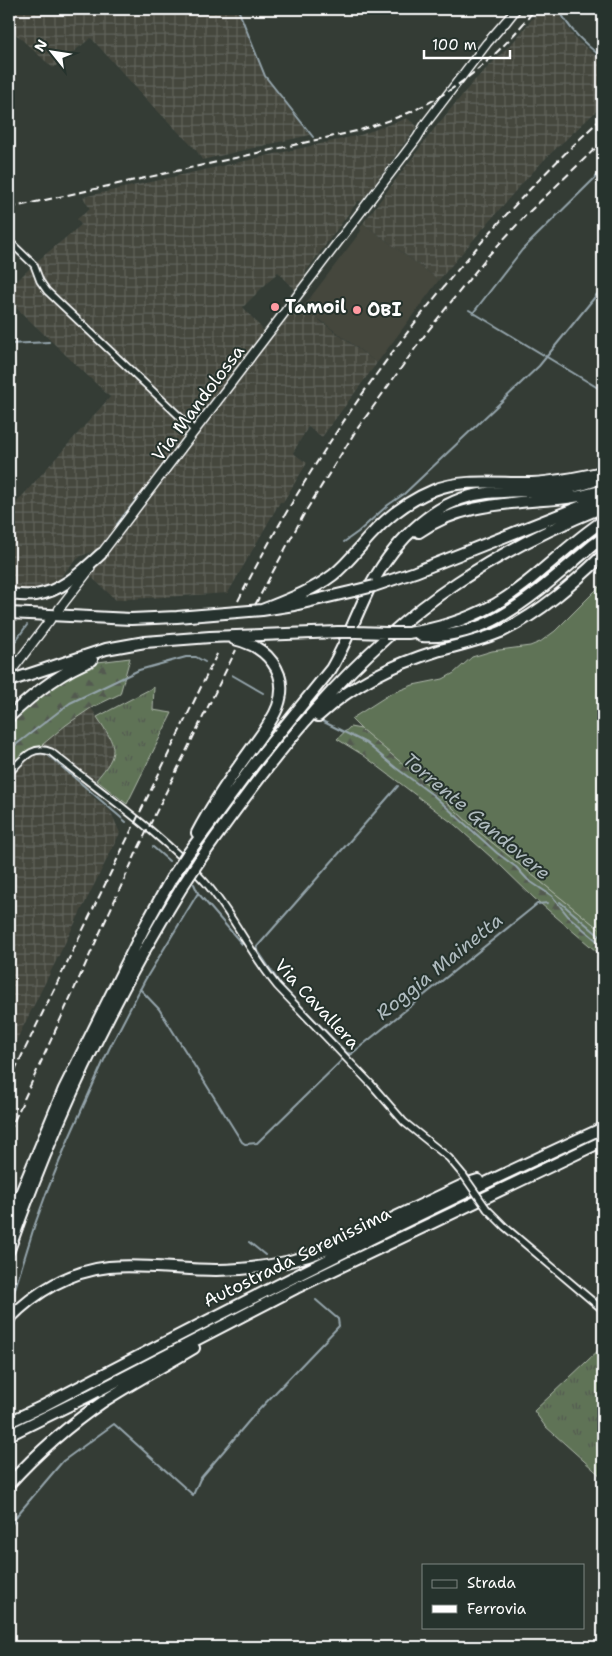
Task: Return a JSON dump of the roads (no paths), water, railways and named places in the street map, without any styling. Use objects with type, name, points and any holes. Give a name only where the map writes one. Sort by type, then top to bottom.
[{"type":"highway","points":[[262,610],[313,589],[335,574],[372,534],[395,514],[414,500],[435,490],[450,486],[484,483],[559,481],[603,472]]},
{"type":"highway","points":[[9,1222],[64,1088],[144,928],[171,879],[186,855],[254,764],[331,669],[342,650],[377,574],[388,556],[427,518],[449,505],[484,493],[573,488],[603,477]]},
{"type":"highway","points":[[377,574],[410,538],[442,518],[488,505],[581,497],[603,490]]},
{"type":"highway","points":[[9,613],[132,619],[177,618],[294,605],[374,586],[415,572],[603,497]]},
{"type":"highway","points":[[9,1250],[50,1140],[86,1060],[137,961],[199,862],[276,757],[314,712],[385,639],[434,599],[458,582],[524,544],[603,507]]},
{"type":"highway","points":[[408,633],[436,629],[452,624],[495,604],[603,522]]},
{"type":"highway","points":[[9,680],[106,649],[163,640],[338,632],[408,633],[435,636],[458,634],[486,624],[519,606],[603,538]]},
{"type":"highway","points":[[9,594],[34,595],[52,591],[76,576],[101,554]]},
{"type":"highway","points":[[276,757],[325,710],[362,683],[391,667],[504,630],[561,594],[603,555]]},
{"type":"highway","points":[[9,609],[81,617]]},
{"type":"highway","points":[[186,855],[210,808],[268,725],[278,707],[280,698],[279,677],[276,667],[263,652],[246,642],[210,637]]},
{"type":"highway","points":[[9,717],[60,675],[81,664],[124,649],[163,640]]},
{"type":"highway","name":"Autostrada Serenissima","points":[[9,1422],[290,1278],[524,1164],[603,1128]]},
{"type":"highway","name":"Autostrada Serenissima","points":[[9,1435],[296,1288],[603,1141]]},
{"type":"highway","points":[[9,1319],[30,1299],[46,1289],[74,1276],[107,1267],[233,1270],[266,1267],[310,1256],[465,1184],[524,1164]]},
{"type":"highway","points":[[9,1484],[42,1450],[75,1422],[106,1400],[296,1288]]},
{"type":"main road","name":"Via Mandolossa","points":[[59,610],[360,214],[417,138],[426,123],[516,9]]},
{"type":"main road","points":[[9,674],[50,620]]},
{"type":"street","points":[[9,241],[34,266],[47,292],[195,431]]},
{"type":"street","name":"Via Cavallera","points":[[9,773],[35,750],[43,748],[51,752],[126,809],[167,844],[212,890],[276,986],[371,1084],[404,1122],[449,1158],[487,1208],[505,1227],[603,1310]]},
{"type":"waterway","points":[[238,9],[265,76],[313,137]]},
{"type":"waterway","points":[[559,9],[578,36],[603,58]]},
{"type":"waterway","points":[[473,313],[522,250],[603,170]]},
{"type":"waterway","points":[[344,542],[404,494],[539,366],[603,287]]},
{"type":"waterway","points":[[469,310],[603,391]]},
{"type":"waterway","points":[[9,344],[49,342]]},
{"type":"waterway","points":[[117,524],[139,496]]},
{"type":"waterway","points":[[9,650],[27,625]]},
{"type":"waterway","name":"Torrente Gandovere","points":[[9,750],[70,703],[139,670],[186,657],[196,657],[205,662]]},
{"type":"waterway","name":"Torrente Gandovere","points":[[232,675],[263,693]]},
{"type":"waterway","name":"Torrente Gandovere","points":[[322,721],[366,743],[433,795],[497,853],[516,867],[528,880],[552,896],[568,916],[603,946]]},
{"type":"waterway","points":[[36,754],[48,755],[126,822]]},
{"type":"waterway","points":[[352,1054],[347,1053],[281,985],[256,948],[398,786]]},
{"type":"waterway","points":[[153,847],[169,861]]},
{"type":"waterway","points":[[14,1292],[34,1227],[69,1138],[109,1049],[145,980],[198,893],[194,884]]},
{"type":"waterway","points":[[198,893],[242,944]]},
{"type":"waterway","name":"Roggia Mainetta","points":[[560,902],[603,939]]},
{"type":"waterway","name":"Roggia Mainetta","points":[[350,1055],[537,904],[548,903]]},
{"type":"waterway","points":[[140,989],[159,1009],[245,1144],[257,1143],[341,1061]]},
{"type":"waterway","points":[[249,1242],[265,1255]]},
{"type":"waterway","points":[[9,1279],[17,1282]]},
{"type":"waterway","points":[[9,1529],[18,1514],[63,1461],[114,1424],[193,1495],[200,1479],[254,1415],[339,1326],[338,1319],[316,1300]]},
{"type":"railway","points":[[9,208],[357,131],[401,116],[440,96],[475,72],[507,42],[535,9]]},
{"type":"railway","points":[[238,601],[274,534],[313,468],[355,405],[400,343],[496,225],[603,117]]},
{"type":"railway","points":[[255,605],[304,514],[355,432],[427,332],[487,257],[527,214],[603,141]]},
{"type":"railway","points":[[9,1132],[139,847],[236,650]]},
{"type":"railway","points":[[9,1082],[218,652]]},
{"type":"place","name":"Tamoil","points":[[275,307]]},
{"type":"place","name":"OBI","points":[[357,310]]}]
